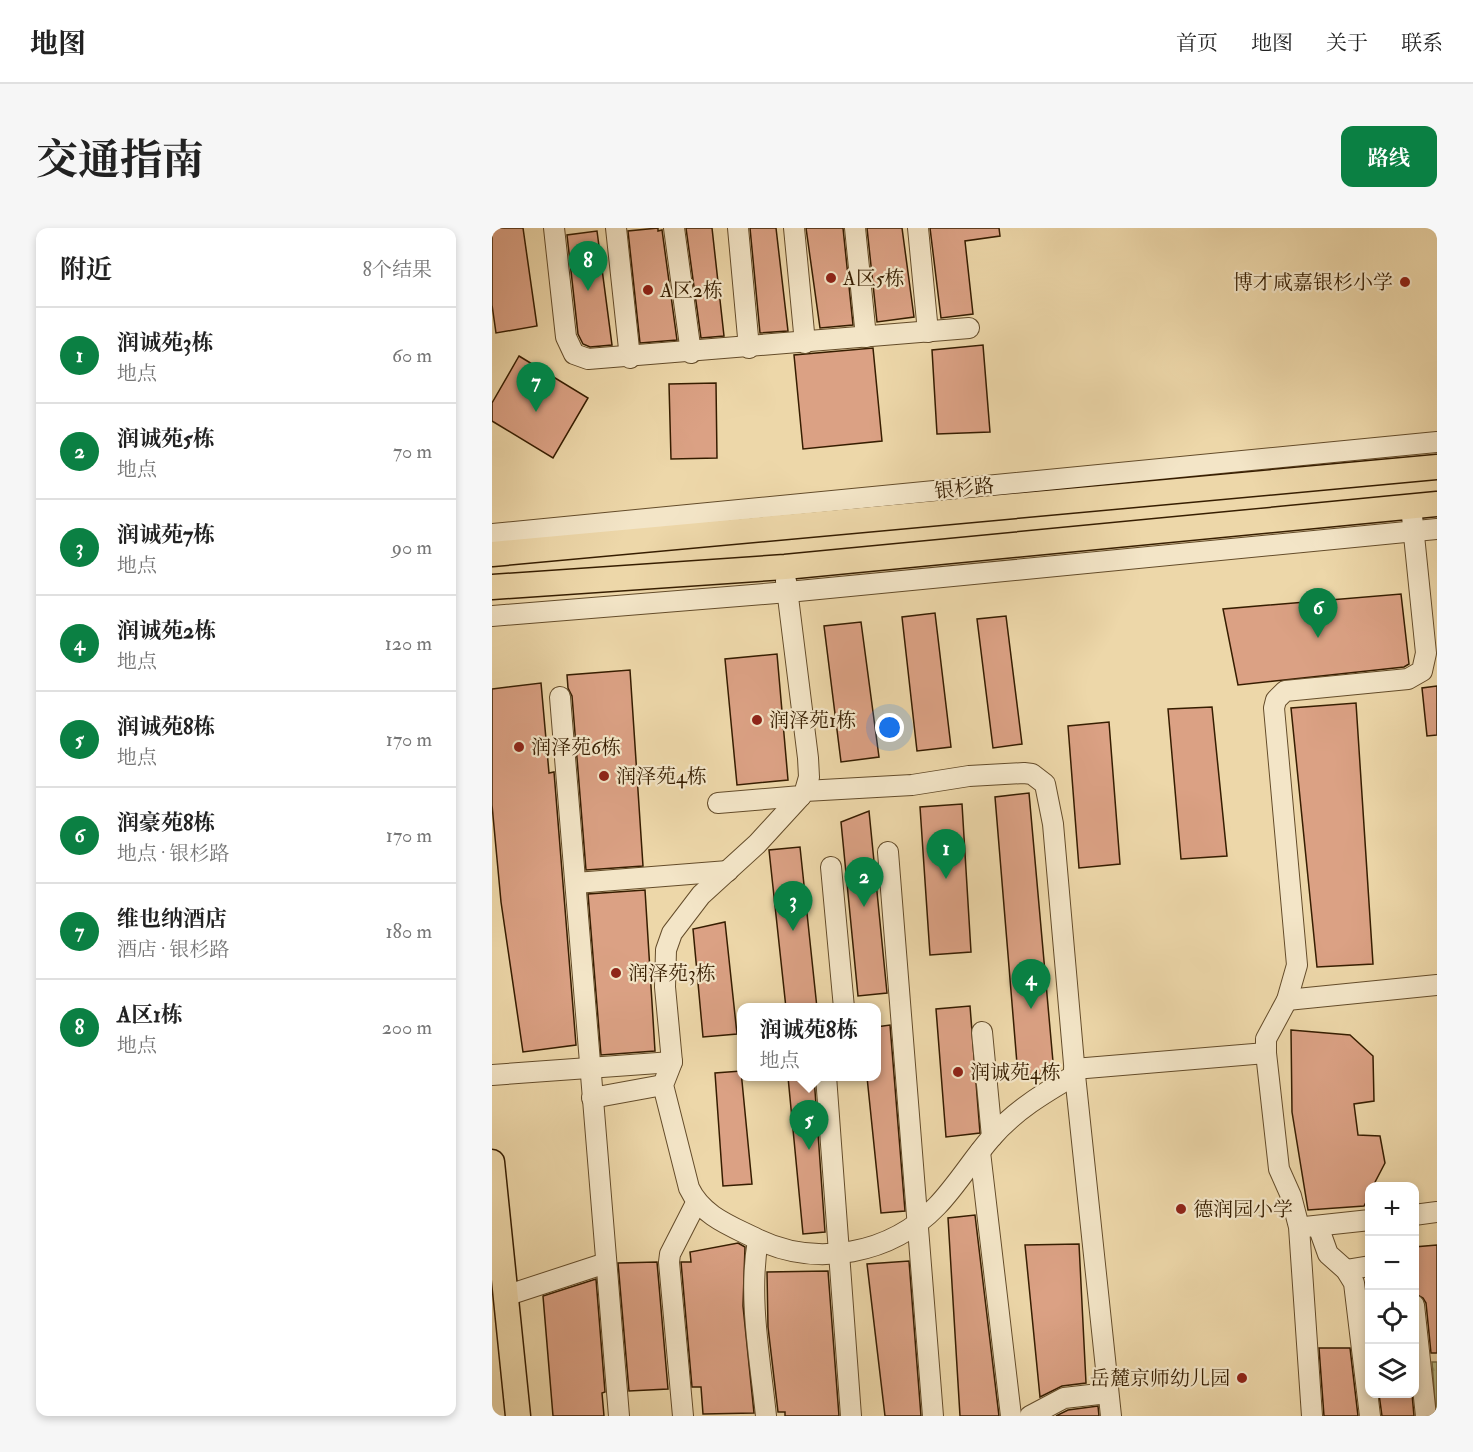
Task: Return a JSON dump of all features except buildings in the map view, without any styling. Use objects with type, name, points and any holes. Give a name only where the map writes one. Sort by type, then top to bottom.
[{"type":"main road","name":"银杉路","points":[[492,554],[1437,467]]},
{"type":"main road","points":[[492,587],[785,567],[1437,504]]},
{"type":"main road","points":[[492,1162],[518,1416]]},
{"type":"street","points":[[554,228],[566,337],[574,354],[597,361],[969,328]]},
{"type":"street","points":[[616,228],[630,358]]},
{"type":"street","points":[[674,228],[691,352]]},
{"type":"street","points":[[738,228],[749,348]]},
{"type":"street","points":[[794,228],[805,343]]},
{"type":"street","points":[[855,228],[866,338]]},
{"type":"street","points":[[918,228],[928,332]]},
{"type":"street","name":"银杉路","points":[[492,534],[1437,442]]},
{"type":"street","points":[[1370,1416],[1356,1290],[1346,1270],[1328,1254],[1309,1226],[1291,1196],[1279,1169],[1266,1039],[1287,1000],[1298,965],[1274,718],[1276,700],[1285,691],[1291,689],[1408,679],[1422,671],[1426,652],[1411,506]]},
{"type":"street","points":[[492,616],[788,592],[1437,529]]},
{"type":"street","points":[[785,567],[809,777],[803,793],[778,824],[700,895],[672,933],[666,950],[665,987],[672,1062],[663,1085],[689,1188],[696,1203],[724,1222],[758,1240],[793,1252],[839,1254],[871,1247],[918,1224],[938,1205],[986,1144],[1029,1102],[1074,1072],[1266,1053]]},
{"type":"street","points":[[560,697],[619,1416]]},
{"type":"street","points":[[718,803],[1013,773],[1032,774],[1045,784],[1053,824],[1074,1072],[1111,1416]]},
{"type":"street","points":[[888,852],[933,1416]]},
{"type":"street","points":[[831,867],[844,1003]]},
{"type":"street","points":[[576,883],[728,871]]},
{"type":"street","points":[[1287,1000],[1437,985]]},
{"type":"street","points":[[982,1032],[986,1144],[1011,1416]]},
{"type":"street","points":[[492,1075],[672,1062]]},
{"type":"street","points":[[826,1081],[851,1416]]},
{"type":"street","points":[[592,1098],[663,1085]]},
{"type":"street","points":[[683,1416],[669,1262],[670,1254],[696,1203]]},
{"type":"street","points":[[1419,1214],[1437,1212]]},
{"type":"street","points":[[1309,1226],[1365,1220]]},
{"type":"street","points":[[1309,1226],[1312,1416]]},
{"type":"street","points":[[758,1240],[754,1271],[766,1416]]},
{"type":"street","points":[[505,1296],[606,1263]]},
{"type":"street","points":[[1346,1270],[1365,1267]]},
{"type":"street","points":[[1419,1322],[1428,1354],[1426,1416]]},
{"type":"street","points":[[1030,1416],[1064,1398],[1108,1393]]},
{"type":"green space","points":[[1432,1362],[1437,1362],[1437,1416],[1436,1416]]},
{"type":"place","name":"A区5栋","points":[[831,278]]},
{"type":"place","name":"博才咸嘉银杉小学","points":[[1405,282]]},
{"type":"place","name":"A区2栋","points":[[648,290]]},
{"type":"place","name":"A区1栋","points":[[588,291]]},
{"type":"place","name":"维也纳酒店","points":[[536,412]]},
{"type":"place","name":"润豪苑8栋","points":[[1318,638]]},
{"type":"place","name":"润泽苑1栋","points":[[757,720]]},
{"type":"place","name":"润泽苑6栋","points":[[519,747]]},
{"type":"place","name":"润泽苑4栋","points":[[604,776]]},
{"type":"place","name":"润诚苑3栋","points":[[946,879]]},
{"type":"place","name":"润诚苑5栋","points":[[864,907]]},
{"type":"place","name":"润诚苑7栋","points":[[793,931]]},
{"type":"place","name":"润泽苑3栋","points":[[616,973]]},
{"type":"place","name":"润诚苑2栋","points":[[1031,1009]]},
{"type":"place","name":"润诚苑4栋","points":[[958,1072]]},
{"type":"place","name":"润诚苑8栋","points":[[809,1150]]},
{"type":"place","name":"德润园小学","points":[[1181,1209]]},
{"type":"place","name":"岳麓京师幼儿园","points":[[1242,1378]]}]
